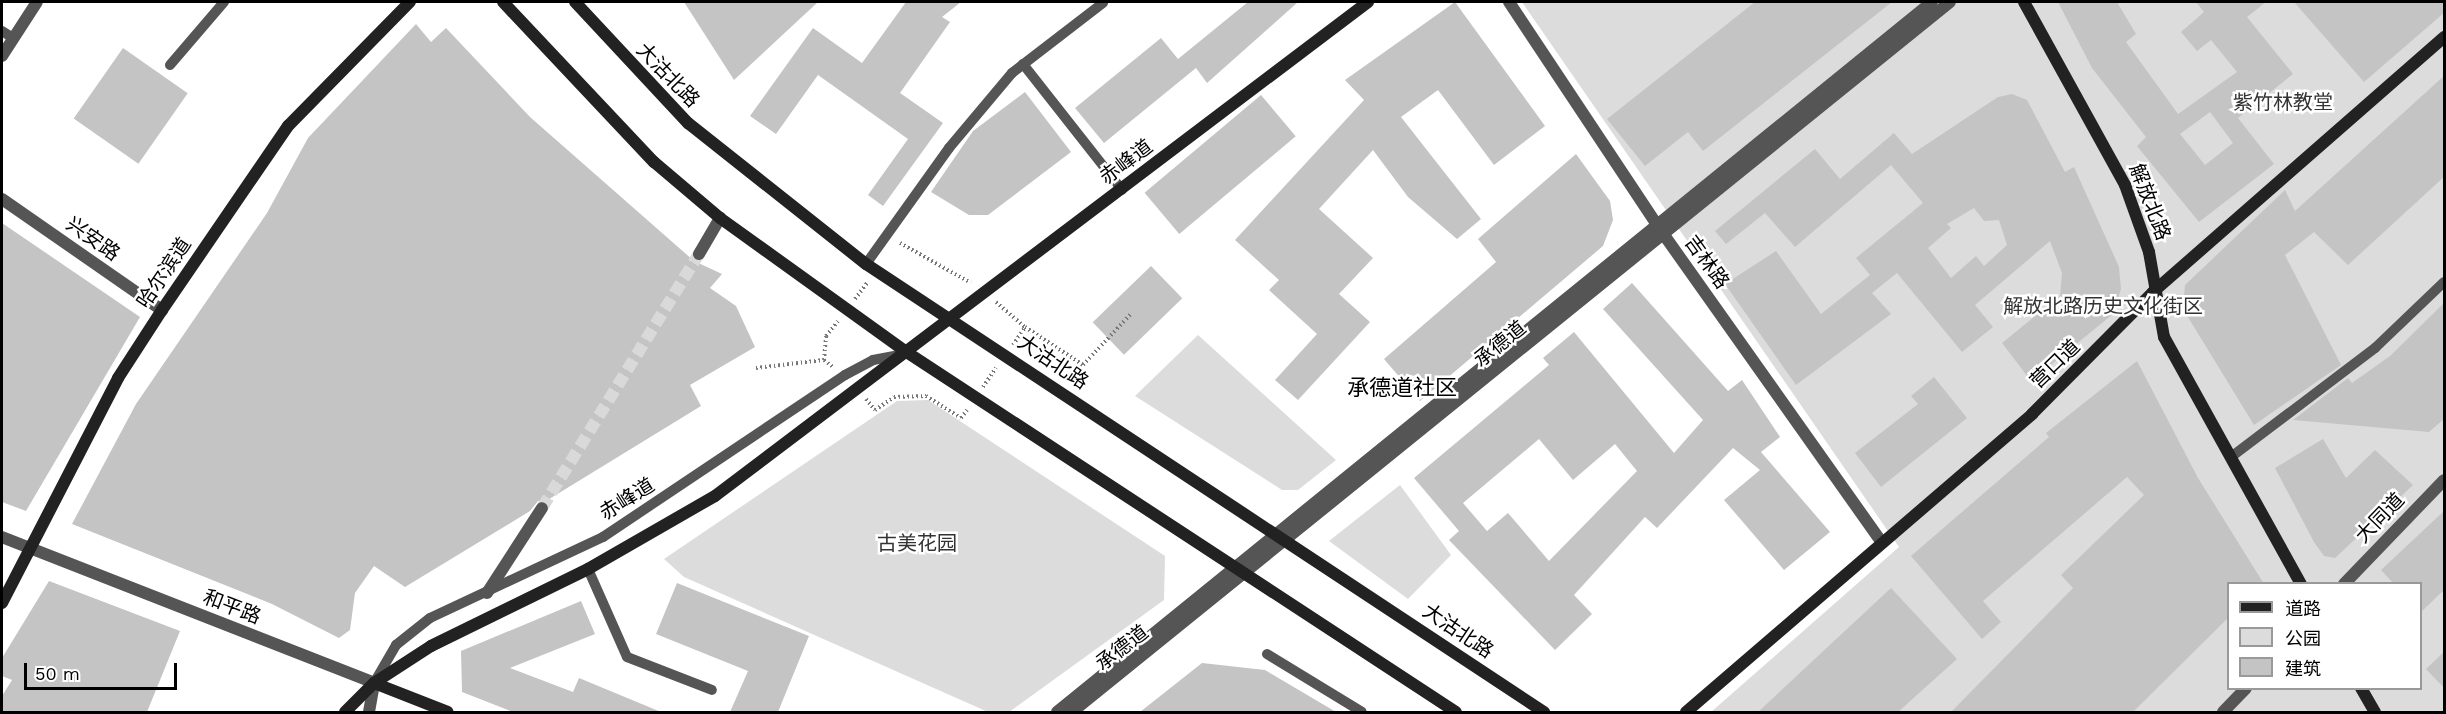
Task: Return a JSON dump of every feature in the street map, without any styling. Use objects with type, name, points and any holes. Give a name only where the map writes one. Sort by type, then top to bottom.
[{"type":"main road","name":"哈尔滨道","points":[[2,603],[118,378],[162,310],[288,126],[410,2]]},
{"type":"main road","points":[[503,2],[654,162],[720,218],[908,353],[1456,712]]},
{"type":"main road","name":"大沽北路","points":[[575,2],[688,123],[866,264],[1545,712]]},
{"type":"main road","name":"赤峰道","points":[[345,712],[374,683],[430,646],[588,569],[715,495],[908,353],[948,318],[1122,190],[1368,2]]},
{"type":"main road","name":"解放北路","points":[[2024,2],[2125,185],[2149,252],[2153,292],[2164,337],[2300,582]]},
{"type":"main road","name":"营口道","points":[[1686,712],[1880,540],[2032,414],[2153,292],[2445,37]]},
{"type":"main road","name":"和平路","points":[[374,683],[448,712]]},
{"type":"main road","points":[[2362,690],[2375,712]]},
{"type":"street","points":[[2,56],[37,2]]},
{"type":"street","name":"吉林路","points":[[1509,2],[1660,230],[1880,540]]},
{"type":"street","name":"承德道","points":[[1072,712],[1660,230],[1932,2]]},
{"type":"street","name":"承德道","points":[[1660,230],[1950,2]]},
{"type":"street","name":"兴安路","points":[[2,199],[162,310]]},
{"type":"street","points":[[699,254],[720,218]]},
{"type":"street","name":"大同道","points":[[2346,582],[2445,480]]},
{"type":"street","points":[[487,593],[542,508]]},
{"type":"street","name":"和平路","points":[[2,537],[374,683]]},
{"type":"street","name":"承德道","points":[[1057,712],[1243,571]]},
{"type":"street","points":[[369,712],[374,683]]},
{"type":"street","points":[[374,683],[376,712]]},
{"type":"street","points":[[2223,712],[2244,690]]},
{"type":"lane","points":[[170,66],[224,2]]},
{"type":"lane","points":[[866,264],[949,147],[1023,64],[1103,3]]},
{"type":"lane","points":[[2,31],[13,38]]},
{"type":"lane","points":[[1023,64],[1122,190]]},
{"type":"lane","points":[[2231,457],[2375,348],[2445,282]]},
{"type":"lane","name":"赤峰道","points":[[374,683],[409,634],[430,618],[487,593],[630,521],[845,375],[873,360],[908,353]]},
{"type":"lane","points":[[588,569],[627,657],[712,690]]},
{"type":"lane","points":[[1267,654],[1362,712]]},
{"type":"green space","name":"解放北路历史文化街区","points":[[1522,2],[2444,2],[2444,712],[1711,712],[1899,547]]},
{"type":"green space","points":[[1198,335],[1336,460],[1298,490],[1282,490],[1135,396]]},
{"type":"green space","name":"古美花园","points":[[928,400],[1165,556],[1164,600],[1009,712],[988,712],[684,577],[664,559],[897,401]]},
{"type":"green space","points":[[1400,485],[1451,555],[1408,599],[1329,541]]},
{"type":"building","points":[[684,2],[818,2],[734,80]]},
{"type":"building","points":[[906,2],[961,2],[942,17],[950,22],[900,93],[943,123],[883,206],[868,195],[908,139],[818,75],[776,134],[750,116],[813,28],[862,63]]},
{"type":"building","points":[[1248,2],[1298,2],[1207,83],[1196,68],[1104,143],[1075,108],[1161,38],[1178,59]]},
{"type":"building","points":[[1455,2],[1545,126],[1494,165],[1438,90],[1401,117],[1481,219],[1457,239],[1408,197],[1373,150],[1319,209],[1373,258],[1339,294],[1370,322],[1298,400],[1275,380],[1317,334],[1269,290],[1279,280],[1235,240],[1364,100],[1345,80]]},
{"type":"building","points":[[1755,2],[1892,2],[1703,151],[1688,132],[1645,166],[1607,119]]},
{"type":"building","points":[[2058,2],[2117,2],[2136,34],[2126,42],[2178,114],[2237,72],[2211,40],[2197,51],[2181,32],[2204,12],[2196,2],[2266,2],[2247,17],[2293,74],[2238,118],[2274,164],[2199,222],[2137,146],[2146,137],[2092,68]],"holes":[[[2210,112],[2233,143],[2205,165],[2180,134]]]},
{"type":"building","points":[[2294,2],[2445,2],[2445,12],[2364,82]]},
{"type":"building","points":[[416,24],[431,42],[446,28],[530,117],[694,261],[722,274],[710,288],[736,306],[755,347],[690,385],[701,406],[546,501],[538,501],[530,511],[405,587],[374,566],[355,593],[350,630],[339,638],[272,604],[72,524],[136,404],[267,213],[308,138]]},
{"type":"building","points":[[123,48],[188,93],[138,164],[74,118]]},
{"type":"building","points":[[2445,75],[2445,176],[2348,265],[2314,232],[2285,255],[2341,365],[2254,425],[2183,309],[2185,285],[2285,190],[2295,211]]},
{"type":"building","points":[[1025,92],[1071,152],[988,215],[969,215],[931,192],[973,131]]},
{"type":"building","points":[[2012,94],[2027,100],[2065,172],[2074,167],[2119,267],[2121,289],[2113,314],[2031,381],[2002,343],[2060,296],[2062,273],[2050,241],[1975,305],[1993,327],[1962,352],[1897,273],[1872,293],[1891,314],[1796,385],[1725,284],[1776,251],[1821,314],[1870,275],[1856,258],[1923,203],[1891,165],[1795,247],[1765,213],[1726,244],[1715,231],[1815,149],[1840,179],[1894,133],[1912,154],[1998,97]],"holes":[[[1974,208],[1984,221],[1999,220],[2007,245],[1984,266],[1976,256],[1951,278],[1928,248],[1951,228],[1947,224]]]},
{"type":"building","points":[[1261,95],[1296,136],[1179,234],[1145,193]]},
{"type":"building","points":[[1576,154],[1610,201],[1613,220],[1603,246],[1420,401],[1384,359],[1496,262],[1478,239]]},
{"type":"building","points":[[2,223],[140,317],[26,511],[2,502]]},
{"type":"building","points":[[1151,266],[1182,298],[1124,355],[1093,322]]},
{"type":"building","points":[[1632,283],[1728,391],[1742,380],[1780,437],[1761,452],[1830,532],[1784,570],[1724,500],[1760,470],[1733,448],[1657,528],[1645,517],[1574,595],[1592,614],[1555,650],[1449,540],[1459,531],[1414,478],[1549,365],[1543,358],[1574,332],[1674,453],[1703,420],[1603,309]],"holes":[[[1539,439],[1573,480],[1615,444],[1637,471],[1549,561],[1508,513],[1487,531],[1463,503]]]},
{"type":"building","points":[[2445,302],[2445,418],[2429,432],[2293,420],[2348,378],[2352,383],[2390,356]]},
{"type":"building","points":[[2137,361],[2198,478],[2263,582],[2227,582],[2227,619],[2133,712],[1951,712],[2073,588],[2061,575],[2144,495],[2127,477],[1983,601],[2001,622],[1982,639],[1911,556],[2049,437],[2046,433]]},
{"type":"building","points":[[1934,377],[1967,418],[1881,487],[1855,453],[1918,404],[1911,396]]},
{"type":"building","points":[[2323,439],[2346,478],[2375,450],[2413,485],[2335,558],[2324,556],[2314,542],[2275,468]]},
{"type":"building","points":[[2445,510],[2445,589],[2422,611],[2422,582],[2392,582],[2381,570]]},
{"type":"building","points":[[49,581],[180,631],[147,712],[2,712],[2,696],[12,680],[2,676],[2,658]]},
{"type":"building","points":[[677,583],[809,636],[778,712],[730,712],[748,671],[656,634]]},
{"type":"building","points":[[1891,588],[1957,659],[1898,712],[1758,712]]},
{"type":"building","points":[[581,601],[595,634],[510,668],[573,692],[579,678],[661,712],[513,712],[462,692],[461,651]]},
{"type":"building","points":[[2445,651],[2445,689],[2426,669]]},
{"type":"building","points":[[1202,663],[1265,670],[1336,712],[1140,712]]},
{"type":"tunnel","points":[[542,508],[699,254]]},
{"type":"district","name":"承德道社区","points":[[1402,388]]},
{"type":"park label","name":"紫竹林教堂","points":[[2283,102]]}]
